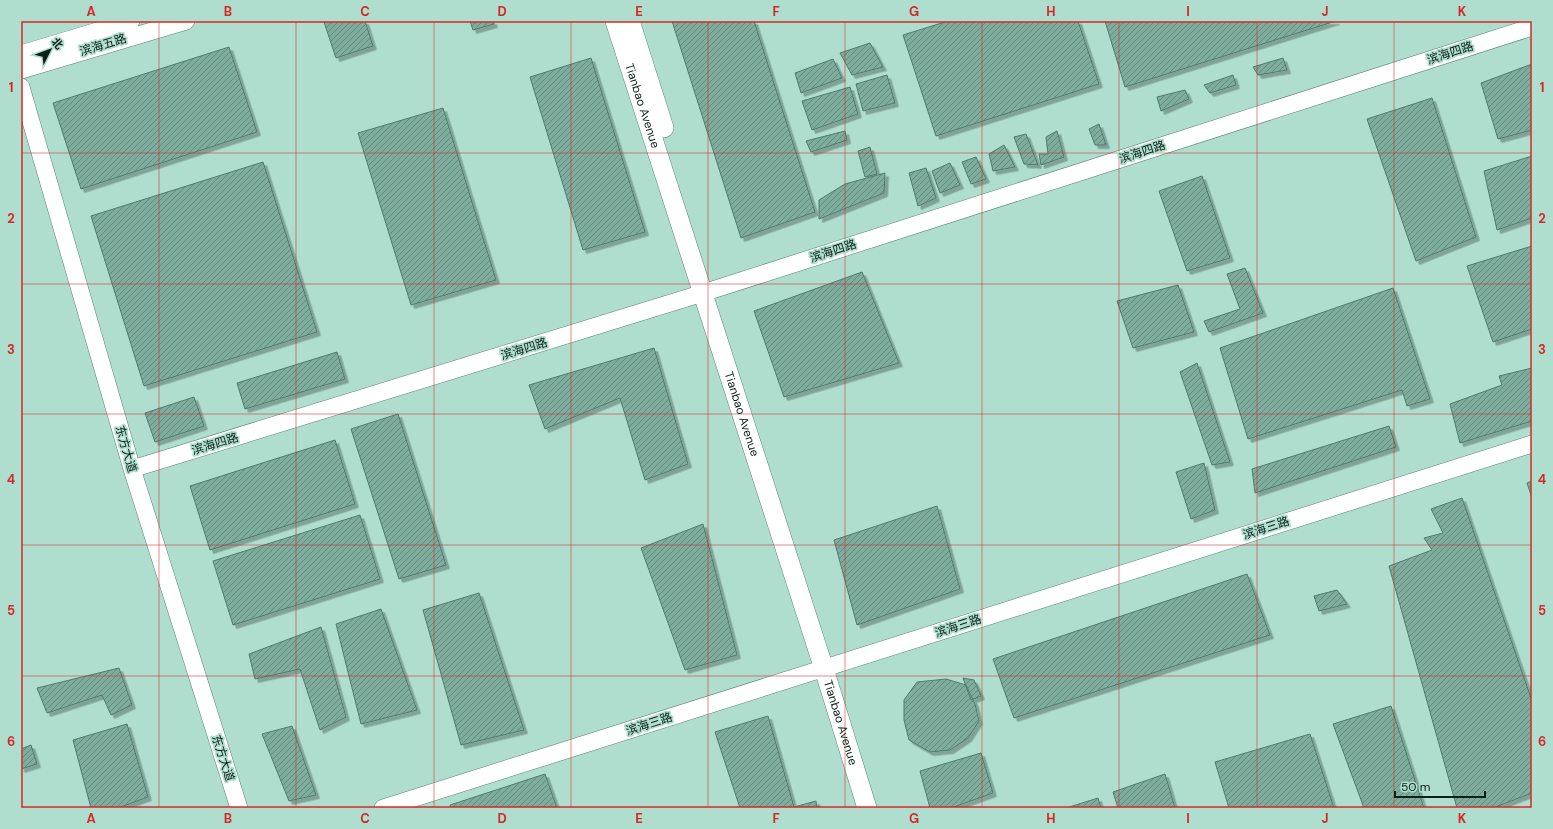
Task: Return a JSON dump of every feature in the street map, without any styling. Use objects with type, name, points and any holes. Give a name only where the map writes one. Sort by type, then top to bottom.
[{"type":"main road","name":"Tianbao Avenue","points":[[615,21],[709,291],[830,667],[880,808]]},
{"type":"main road","name":"Tianbao Avenue","points":[[630,21],[709,291]]},
{"type":"main road","name":"Tianbao Avenue","points":[[830,667],[867,808]]},
{"type":"street","name":"滨海五路","points":[[21,54],[131,21]]},
{"type":"street","name":"滨海五路","points":[[21,70],[186,21]]},
{"type":"street","name":"滨海四路","points":[[132,469],[709,291],[1532,27]]},
{"type":"street","name":"东方大道","points":[[21,87],[132,469],[239,808]]},
{"type":"street","name":"滨海三路","points":[[383,808],[1532,444]]},
{"type":"building","points":[[365,21],[373,46],[336,58],[324,22]]},
{"type":"building","points":[[470,21],[493,21],[494,24],[473,30]]},
{"type":"building","points":[[672,21],[754,21],[815,212],[741,238]]},
{"type":"building","points":[[948,21],[1078,21],[1099,84],[936,136],[903,35]]},
{"type":"building","points":[[1105,21],[1336,21],[1125,87]]},
{"type":"building","points":[[870,43],[883,67],[852,75],[840,53]]},
{"type":"building","points":[[229,47],[257,132],[81,189],[53,103]]},
{"type":"building","points":[[591,58],[645,232],[583,250],[530,77]]},
{"type":"building","points":[[1283,58],[1287,70],[1258,75],[1253,67]]},
{"type":"building","points":[[833,59],[842,78],[801,93],[795,73]]},
{"type":"building","points":[[1532,64],[1532,130],[1498,139],[1481,83]]},
{"type":"building","points":[[887,75],[895,103],[863,111],[856,84]]},
{"type":"building","points":[[1233,75],[1236,85],[1210,93],[1204,85]]},
{"type":"building","points":[[850,87],[858,114],[812,130],[802,101]]},
{"type":"building","points":[[1185,90],[1189,99],[1161,111],[1157,97]]},
{"type":"building","points":[[1432,98],[1476,237],[1416,261],[1367,119]]},
{"type":"building","points":[[443,108],[496,280],[411,305],[358,133]]},
{"type":"building","points":[[1099,124],[1106,145],[1095,145],[1089,129]]},
{"type":"building","points":[[845,131],[847,140],[811,152],[806,141]]},
{"type":"building","points":[[1057,131],[1064,157],[1041,165],[1039,154],[1048,154],[1046,137]]},
{"type":"building","points":[[1026,134],[1038,165],[1024,164],[1014,137]]},
{"type":"building","points":[[1004,145],[1015,167],[993,171],[989,154]]},
{"type":"building","points":[[870,147],[877,174],[865,177],[858,151]]},
{"type":"building","points":[[1532,156],[1532,218],[1497,230],[1484,171]]},
{"type":"building","points":[[976,157],[986,179],[971,184],[962,162]]},
{"type":"building","points":[[263,162],[317,332],[144,386],[91,216]]},
{"type":"building","points":[[950,163],[960,185],[940,193],[932,171]]},
{"type":"building","points":[[926,168],[936,198],[918,206],[909,173]]},
{"type":"building","points":[[885,173],[884,193],[819,219],[819,200],[845,184]]},
{"type":"building","points":[[1202,176],[1230,258],[1187,271],[1159,191]]},
{"type":"building","points":[[1532,246],[1532,329],[1493,342],[1467,266]]},
{"type":"building","points":[[1245,268],[1263,313],[1209,332],[1204,321],[1240,309],[1227,274]]},
{"type":"building","points":[[862,272],[899,363],[784,397],[754,311]]},
{"type":"building","points":[[1178,285],[1194,332],[1133,348],[1117,301]]},
{"type":"building","points":[[1393,288],[1430,399],[1407,406],[1402,390],[1248,439],[1220,348]]},
{"type":"building","points":[[654,348],[688,464],[645,480],[620,398],[545,429],[529,385]]},
{"type":"building","points":[[337,352],[345,379],[245,409],[237,383]]},
{"type":"building","points":[[1197,363],[1230,462],[1212,465],[1180,372]]},
{"type":"building","points":[[1532,368],[1532,421],[1460,443],[1450,404],[1502,385],[1499,376]]},
{"type":"building","points":[[194,397],[204,426],[155,442],[145,413]]},
{"type":"building","points":[[398,414],[446,565],[399,579],[351,429]]},
{"type":"building","points":[[1389,426],[1396,447],[1255,493],[1252,469]]},
{"type":"building","points":[[335,440],[355,504],[210,550],[190,486]]},
{"type":"building","points":[[1204,463],[1215,510],[1191,519],[1176,472]]},
{"type":"building","points":[[1532,481],[1532,498],[1527,483]]},
{"type":"building","points":[[1462,498],[1532,701],[1532,793],[1493,808],[1457,808],[1389,566],[1432,550],[1424,538],[1443,533],[1431,509]]},
{"type":"building","points":[[937,506],[960,589],[857,625],[834,540]]},
{"type":"building","points":[[360,515],[380,579],[233,625],[213,561]]},
{"type":"building","points":[[703,524],[737,655],[685,670],[641,548]]},
{"type":"building","points":[[1247,574],[1270,635],[1014,718],[993,659]]},
{"type":"building","points":[[1337,590],[1347,604],[1319,611],[1314,596]]},
{"type":"building","points":[[479,593],[524,730],[461,745],[423,610]]},
{"type":"building","points":[[381,609],[417,710],[361,724],[336,624]]},
{"type":"building","points":[[321,627],[346,717],[320,730],[300,669],[255,679],[249,654]]},
{"type":"building","points":[[119,668],[132,705],[111,715],[102,695],[47,713],[37,688]]},
{"type":"building","points":[[963,678],[974,680],[981,696],[971,700]]},
{"type":"building","points":[[946,679],[966,685],[975,704],[979,721],[968,738],[950,750],[930,752],[909,740],[904,720],[904,700],[917,682]]},
{"type":"building","points":[[1391,706],[1424,808],[1364,808],[1333,724]]},
{"type":"building","points":[[768,716],[794,807],[816,801],[817,808],[740,808],[715,732]]},
{"type":"building","points":[[127,724],[148,797],[118,808],[91,808],[73,740]]},
{"type":"building","points":[[292,726],[316,795],[289,801],[262,734]]},
{"type":"building","points":[[1310,734],[1334,808],[1229,808],[1215,762]]},
{"type":"building","points":[[31,745],[37,764],[21,769],[21,749]]},
{"type":"building","points":[[981,753],[993,793],[951,808],[930,808],[920,771]]},
{"type":"building","points":[[545,774],[557,808],[451,808],[450,805]]},
{"type":"building","points":[[1165,774],[1175,808],[1118,808],[1113,792]]},
{"type":"building","points":[[1098,798],[1101,808],[1066,808]]}]
